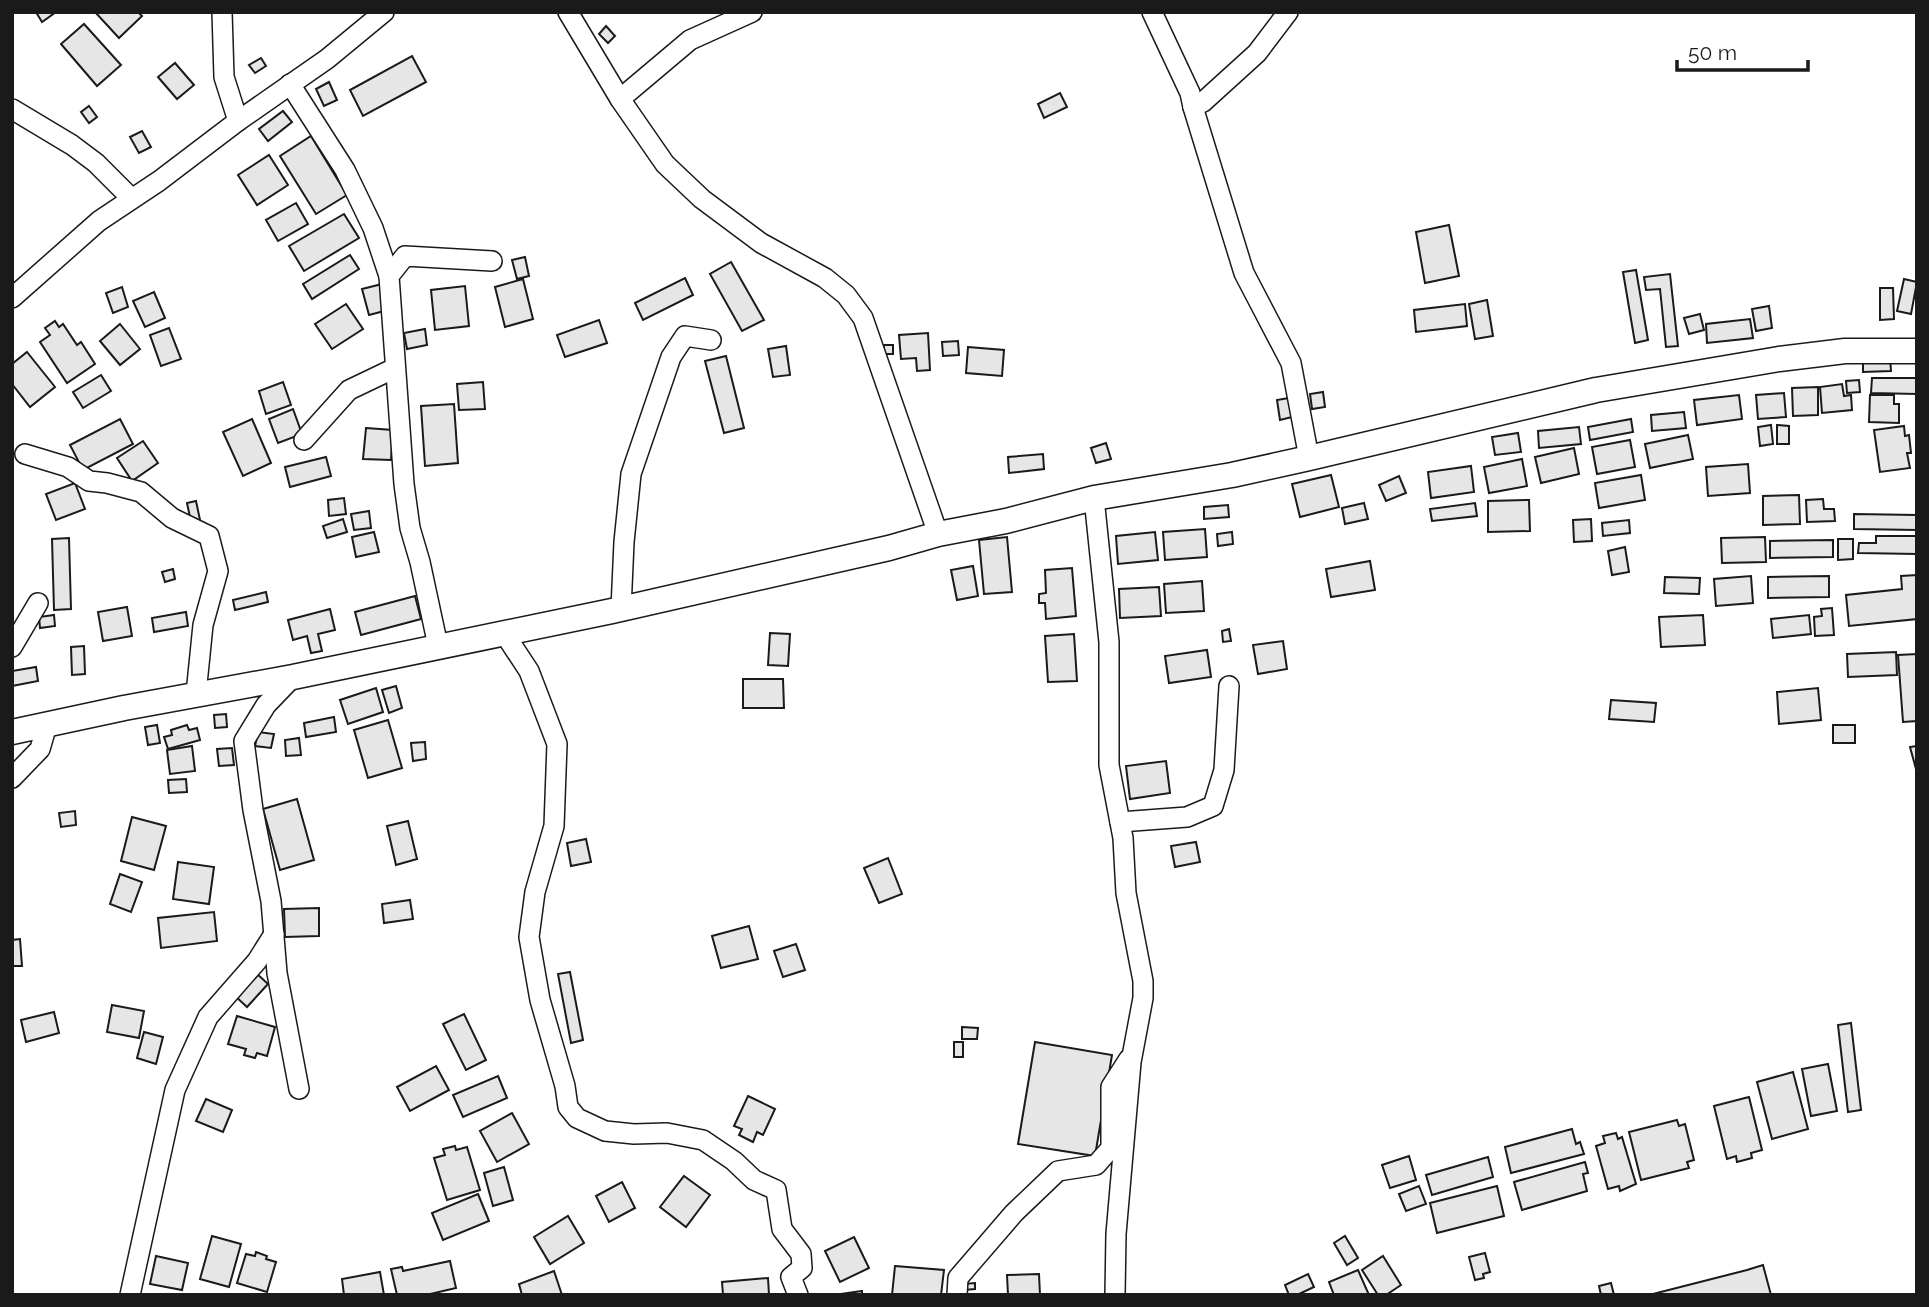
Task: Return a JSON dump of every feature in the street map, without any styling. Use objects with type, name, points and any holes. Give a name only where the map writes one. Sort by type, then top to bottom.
[{"type":"main road","points":[[12,732],[621,609],[889,548],[938,534],[983,527],[1094,498],[1232,475],[1596,390],[1779,359],[1845,351],[1917,351]]},
{"type":"street","points":[[222,12],[224,77],[238,121]]},
{"type":"street","points":[[12,298],[99,220],[159,181],[289,83],[327,59],[384,12]]},
{"type":"street","points":[[568,12],[620,99],[665,164],[702,199],[761,243],[825,278],[846,295],[863,318],[938,534]]},
{"type":"street","points":[[620,99],[690,40],[752,12]]},
{"type":"street","points":[[1152,12],[1190,93],[1244,272],[1291,363],[1310,458]]},
{"type":"street","points":[[1193,107],[1203,102],[1257,52],[1288,12]]},
{"type":"street","points":[[289,83],[345,170],[373,228],[389,276],[404,484],[410,528],[438,646]]},
{"type":"street","points":[[12,109],[88,157],[131,198]]},
{"type":"street","points":[[389,276],[405,256],[492,261]]},
{"type":"street","points":[[621,609],[631,474],[671,357],[685,336],[711,340]]},
{"type":"street","points":[[304,440],[349,390],[395,368]]},
{"type":"street","points":[[25,454],[68,467],[89,481],[141,492],[172,518],[209,536],[218,571],[203,625],[196,694]]},
{"type":"street","points":[[1094,498],[1109,642],[1109,765],[1120,822],[1126,893],[1143,981],[1143,998],[1133,1053],[1116,1234],[1115,1295]]},
{"type":"street","points":[[12,647],[38,603]]},
{"type":"street","points":[[504,633],[529,671],[557,744],[554,826],[535,892],[529,937],[540,1000],[565,1086],[568,1107],[577,1118],[605,1131],[667,1133],[703,1140],[734,1161],[754,1180],[776,1190],[782,1229],[801,1254],[802,1268],[791,1277],[798,1295]]},
{"type":"street","points":[[293,677],[266,705],[244,741],[253,810],[271,901],[277,973],[299,1089]]},
{"type":"street","points":[[1120,822],[1187,817],[1213,806],[1224,770],[1229,686]]},
{"type":"street","points":[[12,779],[40,749],[47,725]]},
{"type":"street","points":[[130,1295],[175,1090],[208,1017],[257,961],[274,934]]},
{"type":"street","points":[[957,1295],[958,1278],[1014,1213],[1058,1171],[1096,1165],[1111,1148],[1111,1087],[1133,1053]]},
{"type":"building","points":[[36,12],[56,12],[42,22]]},
{"type":"building","points":[[95,12],[138,12],[142,16],[119,38]]},
{"type":"building","points":[[84,24],[121,65],[97,86],[61,44]]},
{"type":"building","points":[[606,26],[615,36],[608,43],[599,34]]},
{"type":"building","points":[[412,56],[426,82],[363,116],[350,90]]},
{"type":"building","points":[[261,58],[266,66],[255,73],[249,65]]},
{"type":"building","points":[[175,63],[194,85],[177,99],[158,77]]},
{"type":"building","points":[[329,82],[337,100],[324,106],[316,89]]},
{"type":"building","points":[[1060,93],[1067,107],[1044,118],[1038,104]]},
{"type":"building","points":[[89,106],[97,117],[89,123],[81,112]]},
{"type":"building","points":[[283,111],[292,122],[268,141],[259,129]]},
{"type":"building","points":[[142,131],[151,147],[139,153],[130,137]]},
{"type":"building","points":[[311,136],[347,195],[316,214],[280,156]]},
{"type":"building","points":[[269,155],[288,185],[257,205],[238,175]]},
{"type":"building","points":[[296,203],[308,224],[278,241],[266,220]]},
{"type":"building","points":[[344,214],[359,238],[304,271],[289,246]]},
{"type":"building","points":[[1449,225],[1459,276],[1425,283],[1416,232]]},
{"type":"building","points":[[350,255],[359,269],[312,299],[303,284]]},
{"type":"building","points":[[525,257],[529,276],[517,279],[512,260]]},
{"type":"building","points":[[731,262],[764,320],[742,331],[710,274]]},
{"type":"building","points":[[1636,270],[1648,340],[1635,343],[1623,272]]},
{"type":"building","points":[[1670,274],[1678,346],[1666,347],[1660,289],[1646,290],[1644,277]]},
{"type":"building","points":[[685,278],[693,295],[643,320],[635,303]]},
{"type":"building","points":[[523,279],[533,319],[505,327],[495,287]]},
{"type":"building","points":[[1904,279],[1917,282],[1911,314],[1897,311]]},
{"type":"building","points":[[382,284],[388,310],[369,315],[362,289]]},
{"type":"building","points":[[465,286],[469,326],[435,330],[431,290]]},
{"type":"building","points":[[122,287],[128,307],[113,313],[106,293]]},
{"type":"building","points":[[1880,288],[1893,288],[1894,319],[1880,320]]},
{"type":"building","points":[[154,292],[165,318],[145,327],[133,301]]},
{"type":"building","points":[[1487,300],[1493,336],[1475,339],[1469,304]]},
{"type":"building","points":[[346,304],[363,329],[332,349],[315,324]]},
{"type":"building","points":[[1465,304],[1467,326],[1416,332],[1414,310]]},
{"type":"building","points":[[1769,306],[1772,328],[1756,331],[1752,309]]},
{"type":"building","points":[[1700,314],[1704,330],[1689,334],[1684,318]]},
{"type":"building","points":[[1750,319],[1753,338],[1707,343],[1706,324]]},
{"type":"building","points":[[599,320],[607,343],[565,357],[557,335]]},
{"type":"building","points":[[55,321],[59,327],[63,324],[77,345],[81,342],[95,364],[67,383],[40,342],[50,335],[45,328]]},
{"type":"building","points":[[120,324],[140,349],[120,365],[100,341]]},
{"type":"building","points":[[169,328],[181,359],[161,366],[150,335]]},
{"type":"building","points":[[425,329],[427,345],[407,349],[404,333]]},
{"type":"building","points":[[928,333],[930,370],[917,371],[916,358],[901,359],[899,335]]},
{"type":"building","points":[[958,341],[959,355],[943,356],[942,342]]},
{"type":"building","points":[[884,345],[893,345],[893,354],[883,354]]},
{"type":"building","points":[[786,346],[790,375],[773,377],[768,349]]},
{"type":"building","points":[[968,347],[1004,350],[1002,376],[966,373]]},
{"type":"building","points":[[27,352],[55,387],[30,407],[12,384],[12,364]]},
{"type":"building","points":[[726,356],[744,428],[724,433],[705,361]]},
{"type":"building","points":[[1890,357],[1891,371],[1863,372],[1863,358]]},
{"type":"building","points":[[101,375],[111,391],[83,408],[73,392]]},
{"type":"building","points":[[1872,378],[1917,378],[1917,394],[1871,393]]},
{"type":"building","points":[[1859,380],[1860,392],[1847,393],[1846,381]]},
{"type":"building","points":[[283,382],[291,405],[266,414],[259,391]]},
{"type":"building","points":[[483,382],[485,409],[459,410],[457,384]]},
{"type":"building","points":[[1842,384],[1844,396],[1851,395],[1852,410],[1822,413],[1820,387]]},
{"type":"building","points":[[1818,387],[1818,415],[1793,416],[1792,388]]},
{"type":"building","points":[[1323,392],[1325,407],[1312,409],[1310,394]]},
{"type":"building","points":[[1784,393],[1786,417],[1758,419],[1756,395]]},
{"type":"building","points":[[1739,395],[1742,419],[1697,425],[1694,400]]},
{"type":"building","points":[[1870,395],[1894,395],[1894,404],[1899,404],[1899,423],[1869,422]]},
{"type":"building","points":[[1289,398],[1292,417],[1280,420],[1277,400]]},
{"type":"building","points":[[454,404],[458,463],[425,466],[421,406]]},
{"type":"building","points":[[293,409],[302,434],[278,443],[269,419]]},
{"type":"building","points":[[1684,412],[1686,428],[1652,431],[1651,415]]},
{"type":"building","points":[[120,419],[133,444],[83,470],[70,445]]},
{"type":"building","points":[[252,419],[271,463],[243,476],[223,432]]},
{"type":"building","points":[[1631,419],[1633,432],[1590,440],[1588,427]]},
{"type":"building","points":[[1771,425],[1773,444],[1760,446],[1758,427]]},
{"type":"building","points":[[1777,425],[1789,426],[1789,444],[1777,444]]},
{"type":"building","points":[[1904,426],[1905,436],[1909,435],[1911,453],[1907,453],[1910,468],[1880,472],[1874,430]]},
{"type":"building","points":[[1579,427],[1581,444],[1539,448],[1538,431]]},
{"type":"building","points":[[366,428],[393,430],[391,460],[363,459]]},
{"type":"building","points":[[1518,433],[1521,452],[1495,455],[1492,437]]},
{"type":"building","points":[[1688,435],[1693,459],[1650,468],[1645,444]]},
{"type":"building","points":[[1630,440],[1635,467],[1597,474],[1592,447]]},
{"type":"building","points":[[143,441],[158,463],[132,481],[117,458]]},
{"type":"building","points":[[1106,443],[1111,459],[1096,463],[1091,448]]},
{"type":"building","points":[[1574,448],[1579,474],[1541,483],[1535,457]]},
{"type":"building","points":[[1043,454],[1044,469],[1009,473],[1008,457]]},
{"type":"building","points":[[326,457],[331,476],[290,487],[285,467]]},
{"type":"building","points":[[1522,459],[1527,486],[1489,493],[1484,467]]},
{"type":"building","points":[[1748,464],[1750,493],[1708,496],[1706,467]]},
{"type":"building","points":[[1471,466],[1474,492],[1431,498],[1428,472]]},
{"type":"building","points":[[1331,475],[1339,507],[1300,517],[1292,484]]},
{"type":"building","points":[[1641,475],[1645,500],[1599,508],[1595,483]]},
{"type":"building","points":[[1399,476],[1406,493],[1386,501],[1379,485]]},
{"type":"building","points":[[75,483],[85,509],[56,520],[46,494]]},
{"type":"building","points":[[1799,495],[1800,524],[1763,525],[1763,496]]},
{"type":"building","points":[[344,498],[346,514],[329,516],[328,500]]},
{"type":"building","points":[[1823,499],[1824,509],[1834,509],[1835,521],[1807,522],[1806,500]]},
{"type":"building","points":[[1529,500],[1530,531],[1488,532],[1488,501]]},
{"type":"building","points":[[196,501],[200,520],[191,522],[187,503]]},
{"type":"building","points":[[1364,503],[1368,519],[1345,524],[1342,508]]},
{"type":"building","points":[[1475,503],[1477,516],[1432,521],[1430,509]]},
{"type":"building","points":[[1228,505],[1229,517],[1204,519],[1204,507]]},
{"type":"building","points":[[369,511],[371,528],[354,530],[351,514]]},
{"type":"building","points":[[1854,514],[1917,515],[1917,530],[1854,529]]},
{"type":"building","points":[[343,519],[347,532],[327,538],[323,526]]},
{"type":"building","points":[[1591,519],[1592,541],[1574,542],[1573,520]]},
{"type":"building","points":[[1629,520],[1630,533],[1603,536],[1602,523]]},
{"type":"building","points":[[1205,529],[1207,557],[1165,560],[1163,532]]},
{"type":"building","points":[[374,532],[379,552],[356,557],[352,537]]},
{"type":"building","points":[[1155,532],[1158,560],[1118,564],[1116,536]]},
{"type":"building","points":[[1232,532],[1233,544],[1218,546],[1217,534]]},
{"type":"building","points":[[1876,536],[1917,536],[1917,554],[1858,553],[1859,543],[1876,543]]},
{"type":"building","points":[[1007,537],[1012,592],[984,594],[979,540]]},
{"type":"building","points":[[1765,537],[1766,562],[1722,563],[1721,538]]},
{"type":"building","points":[[69,538],[71,609],[54,610],[52,539]]},
{"type":"building","points":[[1838,539],[1853,539],[1853,559],[1838,560]]},
{"type":"building","points":[[1833,540],[1833,557],[1770,558],[1770,541]]},
{"type":"building","points":[[1625,547],[1629,572],[1612,575],[1608,551]]},
{"type":"building","points":[[1370,561],[1375,590],[1331,597],[1326,569]]},
{"type":"building","points":[[973,566],[978,596],[957,600],[951,570]]},
{"type":"building","points":[[1072,568],[1076,616],[1046,619],[1045,603],[1039,603],[1039,594],[1046,593],[1045,570]]},
{"type":"building","points":[[173,569],[175,579],[165,582],[162,572]]},
{"type":"building","points":[[1917,575],[1917,619],[1849,626],[1846,595],[1902,589],[1901,576]]},
{"type":"building","points":[[1751,576],[1753,603],[1716,606],[1714,579]]},
{"type":"building","points":[[1829,576],[1829,597],[1768,598],[1768,577]]},
{"type":"building","points":[[1665,577],[1700,578],[1699,594],[1664,593]]},
{"type":"building","points":[[1202,581],[1204,611],[1166,613],[1164,584]]},
{"type":"building","points":[[1159,587],[1161,616],[1120,618],[1119,589]]},
{"type":"building","points":[[266,592],[268,602],[235,610],[233,600]]},
{"type":"building","points":[[415,596],[421,619],[361,635],[355,612]]},
{"type":"building","points":[[127,607],[132,636],[103,641],[98,612]]},
{"type":"building","points":[[1832,608],[1834,635],[1815,636],[1814,617],[1822,616],[1821,609]]},
{"type":"building","points":[[330,609],[335,630],[318,634],[322,651],[311,653],[307,636],[293,640],[288,620]]},
{"type":"building","points":[[186,612],[188,626],[154,632],[152,618]]},
{"type":"building","points":[[54,615],[55,626],[40,628],[39,617]]},
{"type":"building","points":[[1703,615],[1705,645],[1661,647],[1659,617]]},
{"type":"building","points":[[1809,615],[1811,634],[1773,638],[1771,619]]},
{"type":"building","points":[[1229,629],[1231,641],[1223,642],[1222,631]]},
{"type":"building","points":[[770,633],[790,634],[788,666],[768,665]]},
{"type":"building","points":[[1074,634],[1077,681],[1048,682],[1045,636]]},
{"type":"building","points":[[1283,641],[1287,669],[1258,674],[1253,645]]},
{"type":"building","points":[[84,646],[85,674],[72,675],[71,647]]},
{"type":"building","points":[[1207,650],[1211,677],[1169,683],[1165,656]]},
{"type":"building","points":[[1896,652],[1897,675],[1848,677],[1847,654]]},
{"type":"building","points":[[1917,654],[1917,721],[1903,722],[1898,655]]},
{"type":"building","points":[[36,667],[38,681],[12,686],[12,671]]},
{"type":"building","points":[[743,679],[783,679],[784,708],[743,708]]},
{"type":"building","points":[[396,686],[402,708],[389,713],[382,690]]},
{"type":"building","points":[[376,688],[383,712],[348,724],[340,700]]},
{"type":"building","points":[[1818,688],[1821,720],[1779,724],[1777,692]]},
{"type":"building","points":[[1611,700],[1656,703],[1654,722],[1609,719]]},
{"type":"building","points":[[226,714],[227,727],[215,728],[214,715]]},
{"type":"building","points":[[334,717],[336,732],[306,737],[304,723]]},
{"type":"building","points":[[388,720],[402,768],[368,778],[354,730]]},
{"type":"building","points":[[157,725],[160,743],[148,745],[145,727]]},
{"type":"building","points":[[187,725],[189,730],[197,728],[200,740],[168,749],[164,737],[172,735],[171,730]]},
{"type":"building","points":[[1833,725],[1855,725],[1855,743],[1833,743]]},
{"type":"building","points":[[258,732],[274,734],[271,748],[255,746]]},
{"type":"building","points":[[299,738],[301,755],[286,756],[285,740]]},
{"type":"building","points":[[425,742],[426,759],[413,761],[411,743]]},
{"type":"building","points":[[192,746],[195,771],[170,774],[167,750]]},
{"type":"building","points":[[1917,746],[1917,769],[1916,769],[1910,747]]},
{"type":"building","points":[[232,748],[234,765],[219,766],[217,749]]},
{"type":"building","points":[[1166,761],[1170,793],[1130,799],[1126,766]]},
{"type":"building","points":[[186,779],[187,792],[169,793],[168,780]]},
{"type":"building","points":[[297,799],[314,860],[280,870],[263,809]]},
{"type":"building","points":[[75,811],[76,825],[61,827],[59,813]]},
{"type":"building","points":[[132,817],[166,826],[154,870],[121,861]]},
{"type":"building","points":[[408,821],[417,859],[396,865],[387,826]]},
{"type":"building","points":[[586,839],[591,862],[571,866],[567,843]]},
{"type":"building","points":[[1196,842],[1200,862],[1175,867],[1171,846]]},
{"type":"building","points":[[888,858],[902,894],[879,903],[864,868]]},
{"type":"building","points":[[178,862],[214,867],[209,904],[173,899]]},
{"type":"building","points":[[120,874],[142,882],[131,912],[110,904]]},
{"type":"building","points":[[410,900],[413,919],[384,923],[382,904]]},
{"type":"building","points":[[319,908],[319,936],[285,937],[284,909]]},
{"type":"building","points":[[214,912],[217,941],[161,948],[158,918]]},
{"type":"building","points":[[749,926],[758,959],[721,968],[712,936]]},
{"type":"building","points":[[20,939],[22,966],[12,966],[12,940]]},
{"type":"building","points":[[796,944],[805,970],[783,977],[774,951]]},
{"type":"building","points":[[255,972],[268,984],[247,1007],[234,995]]},
{"type":"building","points":[[570,972],[583,1040],[571,1043],[558,974]]},
{"type":"building","points":[[112,1005],[144,1011],[139,1038],[107,1032]]},
{"type":"building","points":[[54,1012],[59,1033],[26,1042],[21,1020]]},
{"type":"building","points":[[464,1014],[486,1060],[466,1070],[443,1024]]},
{"type":"building","points":[[237,1016],[275,1027],[267,1056],[257,1053],[255,1058],[244,1055],[246,1049],[228,1044]]},
{"type":"building","points":[[1851,1023],[1861,1110],[1848,1112],[1838,1025]]},
{"type":"building","points":[[962,1027],[978,1028],[977,1039],[962,1039]]},
{"type":"building","points":[[144,1032],[163,1037],[156,1064],[137,1058]]},
{"type":"building","points":[[954,1042],[963,1042],[963,1057],[954,1057]]},
{"type":"building","points":[[1035,1042],[1112,1055],[1095,1156],[1018,1144]]},
{"type":"building","points":[[1828,1064],[1837,1111],[1811,1116],[1802,1069]]},
{"type":"building","points":[[436,1066],[449,1090],[410,1111],[397,1087]]},
{"type":"building","points":[[1793,1072],[1808,1129],[1772,1139],[1757,1082]]},
{"type":"building","points":[[498,1076],[507,1098],[463,1117],[453,1095]]},
{"type":"building","points":[[748,1096],[775,1109],[763,1135],[757,1132],[753,1142],[739,1135],[742,1129],[734,1126]]},
{"type":"building","points":[[1749,1097],[1762,1150],[1751,1153],[1752,1158],[1737,1162],[1736,1156],[1727,1159],[1714,1106]]},
{"type":"building","points":[[206,1099],[232,1110],[223,1132],[196,1121]]},
{"type":"building","points":[[512,1113],[529,1144],[497,1162],[480,1131]]},
{"type":"building","points":[[1677,1120],[1679,1126],[1685,1124],[1694,1160],[1687,1162],[1689,1168],[1641,1180],[1629,1132]]},
{"type":"building","points":[[1572,1129],[1576,1144],[1580,1142],[1584,1154],[1511,1173],[1505,1147]]},
{"type":"building","points":[[1616,1133],[1618,1139],[1622,1137],[1636,1184],[1620,1191],[1619,1186],[1608,1189],[1596,1146],[1605,1143],[1603,1136]]},
{"type":"building","points":[[455,1146],[456,1150],[467,1147],[480,1190],[447,1200],[434,1158],[445,1155],[443,1149]]},
{"type":"building","points":[[1409,1156],[1416,1180],[1390,1188],[1382,1165]]},
{"type":"building","points":[[1488,1157],[1493,1177],[1432,1195],[1426,1175]]},
{"type":"building","points":[[1585,1162],[1588,1173],[1583,1174],[1587,1191],[1522,1210],[1514,1182]]},
{"type":"building","points":[[504,1167],[513,1200],[493,1206],[484,1173]]},
{"type":"building","points":[[684,1176],[710,1195],[686,1227],[660,1207]]},
{"type":"building","points":[[622,1182],[635,1208],[609,1222],[596,1196]]},
{"type":"building","points":[[1419,1186],[1426,1204],[1406,1211],[1399,1194]]},
{"type":"building","points":[[1497,1186],[1504,1216],[1437,1233],[1430,1203]]},
{"type":"building","points":[[478,1194],[489,1221],[443,1240],[432,1213]]},
{"type":"building","points":[[568,1216],[584,1243],[550,1264],[534,1237]]},
{"type":"building","points":[[212,1236],[241,1244],[229,1287],[200,1279]]},
{"type":"building","points":[[1345,1236],[1358,1258],[1347,1265],[1334,1243]]},
{"type":"building","points":[[854,1237],[869,1268],[840,1282],[825,1251]]},
{"type":"building","points":[[256,1252],[276,1262],[267,1292],[237,1283],[246,1254],[255,1256]]},
{"type":"building","points":[[1485,1253],[1490,1272],[1483,1274],[1484,1278],[1475,1280],[1469,1257]]},
{"type":"building","points":[[156,1256],[188,1263],[182,1290],[150,1284]]},
{"type":"building","points":[[1383,1256],[1401,1285],[1386,1295],[1378,1295],[1362,1270]]},
{"type":"building","points":[[450,1261],[456,1288],[426,1295],[397,1295],[391,1269],[402,1267],[403,1271]]},
{"type":"building","points":[[1763,1265],[1771,1295],[1649,1295],[1747,1270]]},
{"type":"building","points":[[895,1266],[944,1270],[941,1295],[892,1295]]},
{"type":"building","points":[[1358,1270],[1369,1295],[1334,1295],[1329,1282]]},
{"type":"building","points":[[554,1271],[562,1295],[522,1295],[519,1284]]},
{"type":"building","points":[[380,1272],[384,1295],[344,1295],[342,1279]]},
{"type":"building","points":[[1039,1274],[1040,1295],[1008,1295],[1007,1275]]},
{"type":"building","points":[[1308,1274],[1314,1287],[1297,1295],[1289,1295],[1285,1285]]},
{"type":"building","points":[[768,1278],[769,1295],[723,1295],[722,1282]]},
{"type":"building","points":[[975,1283],[975,1289],[964,1290],[964,1284]]},
{"type":"building","points":[[1611,1283],[1614,1295],[1601,1295],[1599,1286]]},
{"type":"building","points":[[862,1291],[862,1295],[834,1295]]}]
